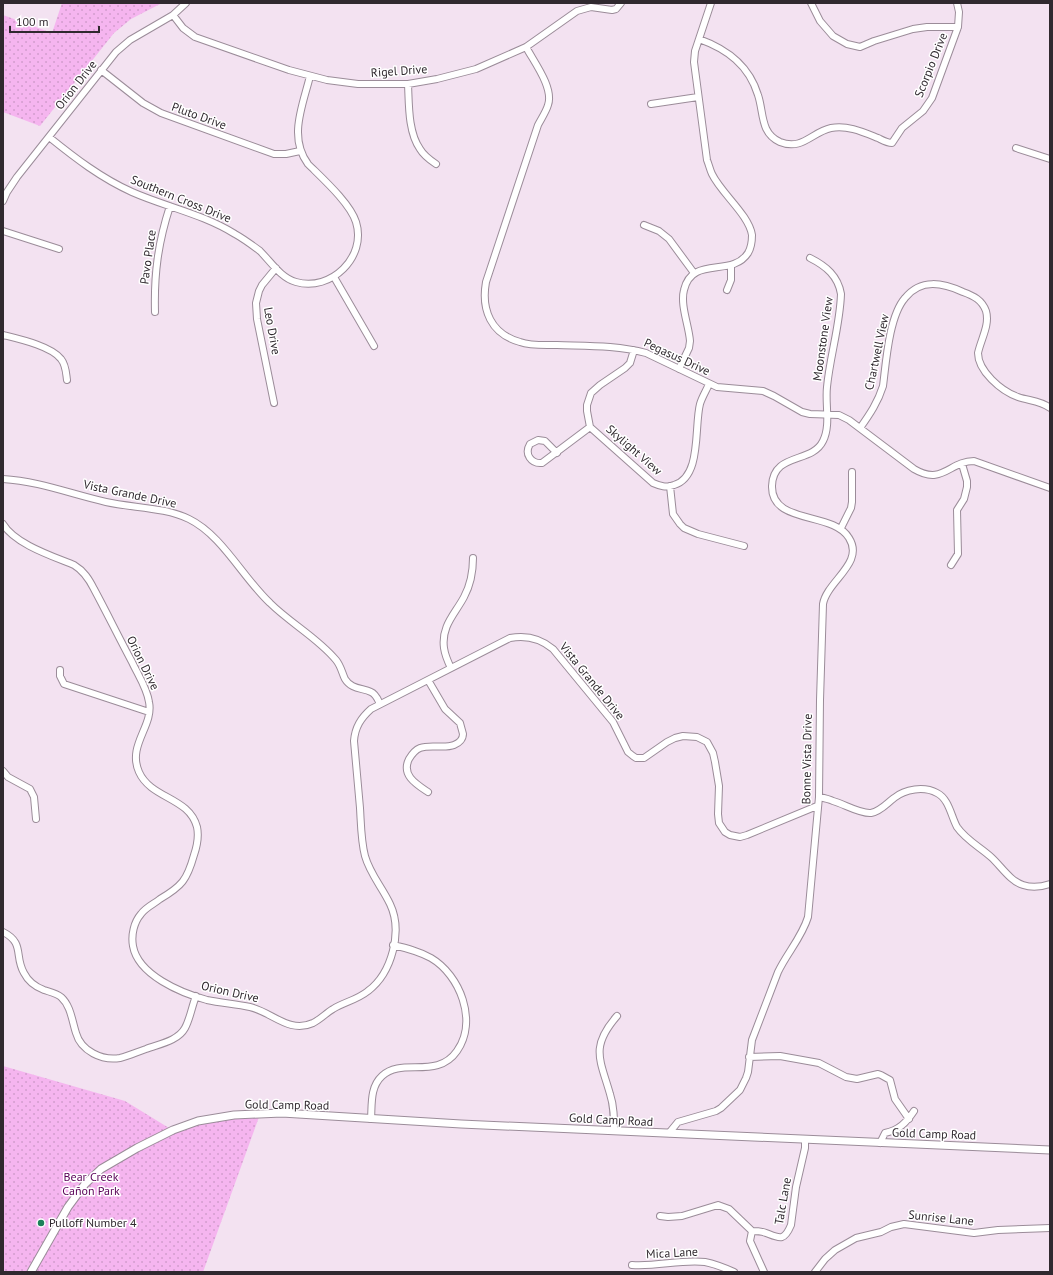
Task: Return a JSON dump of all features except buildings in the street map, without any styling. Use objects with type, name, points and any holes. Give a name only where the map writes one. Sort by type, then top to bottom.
[{"type":"street","name":"Orion Drive","points":[[3,201],[11,185],[116,52],[130,40],[173,15],[186,3]]},
{"type":"street","name":"Rigel Drive","points":[[173,15],[183,28],[203,41],[289,70],[327,80],[358,84],[408,84],[437,79],[476,69],[526,47],[577,11],[591,7],[612,10],[616,9],[621,3]]},
{"type":"street","points":[[679,369],[689,348],[690,342],[683,294],[689,278],[694,273],[706,268],[731,265],[737,262],[746,255],[751,244],[751,231],[742,215],[717,182],[710,169],[698,97],[694,62],[695,50],[711,3]]},
{"type":"street","points":[[811,3],[820,21],[833,36],[847,44],[860,47],[913,29],[927,27],[958,27]]},
{"type":"street","name":"Scorpio Drive","points":[[699,39],[721,48],[730,54],[743,67],[758,95],[765,128],[769,134],[779,141],[791,145],[798,144],[824,130],[831,128],[846,128],[855,129],[890,143],[894,141],[906,124],[923,111],[932,98],[958,27],[959,12],[957,3]]},
{"type":"street","name":"Pegasus Drive","points":[[526,47],[546,84],[550,100],[538,125],[486,282],[484,300],[488,316],[497,328],[504,334],[526,344],[614,347],[634,350],[646,353],[709,384],[723,388],[762,391],[802,412],[810,414],[838,415],[844,417],[860,428],[914,469],[925,474],[939,474],[969,461],[978,462],[1050,488]]},
{"type":"street","name":"Pluto Drive","points":[[101,70],[143,103],[169,117],[274,154],[286,154],[300,151]]},
{"type":"street","name":"Southern Cross Drive","points":[[49,136],[81,162],[107,179],[132,192],[212,222],[236,234],[260,252],[290,280],[303,284],[319,283],[334,277],[346,266],[354,252],[357,237],[356,222],[348,206],[308,164],[300,151],[297,139],[298,125],[310,76]]},
{"type":"street","points":[[408,84],[414,136],[420,150],[436,164]]},
{"type":"street","points":[[651,104],[698,97]]},
{"type":"street","points":[[1016,148],[1050,159]]},
{"type":"street","name":"Pavo Place","points":[[155,312],[154,286],[157,259],[162,233],[170,206]]},
{"type":"street","points":[[644,225],[660,231],[669,240],[694,273]]},
{"type":"street","points":[[3,231],[59,249]]},
{"type":"street","name":"Moonstone View","points":[[810,258],[833,273],[840,286],[841,294],[827,388],[826,414]]},
{"type":"street","points":[[727,290],[731,280],[731,265]]},
{"type":"street","name":"Leo Drive","points":[[274,403],[257,319],[256,303],[262,285],[276,268]]},
{"type":"street","points":[[334,277],[374,346]]},
{"type":"street","name":"Chartwell View","points":[[860,428],[873,410],[883,386],[892,327],[899,305],[910,292],[923,285],[930,284],[950,286],[975,297],[980,301],[984,306],[987,318],[978,353],[978,358],[982,368],[990,378],[1007,392],[1019,397],[1037,400],[1050,408]]},
{"type":"street","points":[[3,335],[31,343],[56,354],[64,363],[67,380]]},
{"type":"street","name":"Skylight View","points":[[634,350],[630,363],[591,393],[587,405],[588,418],[590,427],[647,479],[658,485],[670,486],[681,482],[686,479],[692,468],[700,404],[709,384]]},
{"type":"street","points":[[826,414],[826,432],[821,444],[813,452],[789,461],[778,468],[772,480],[774,498],[777,503],[786,510],[841,528],[851,508],[852,472]]},
{"type":"street","points":[[557,453],[545,441],[538,440],[530,444],[528,451],[530,459],[538,463],[544,462],[557,453],[590,427]]},
{"type":"street","points":[[951,565],[958,554],[958,510],[964,499],[967,487],[967,481],[962,464]]},
{"type":"street","name":"Vista Grande Drive","points":[[3,479],[26,481],[105,502],[170,513],[188,518],[212,535],[269,603],[337,661],[346,680],[350,684],[359,689],[371,692],[375,695],[380,704],[510,638],[526,637],[541,640],[553,649],[607,714],[617,729],[628,752],[636,758],[644,758],[667,742],[683,736],[697,737],[707,742],[713,753],[717,774],[719,792],[719,823],[725,832],[730,835],[740,837],[754,833],[817,806]]},
{"type":"street","points":[[670,486],[673,514],[684,528],[698,534],[744,546]]},
{"type":"street","name":"Orion Drive","points":[[3,524],[6,529],[17,539],[74,565],[85,575],[94,589],[145,688],[149,702],[149,712],[137,749],[138,768],[144,780],[152,788],[179,802],[188,810],[195,822],[198,836],[196,850],[189,873],[178,888],[142,913],[135,926],[132,941],[138,961],[148,972],[172,986],[196,996],[217,1002],[256,1008],[288,1025],[302,1026],[324,1017],[333,1009],[360,997],[374,985],[385,971],[389,963],[393,945],[395,925],[392,911],[371,873],[365,854],[354,741],[356,728],[362,719],[371,709],[380,704]]},
{"type":"street","name":"Bonne Vista Drive","points":[[669,1133],[678,1122],[716,1111],[740,1090],[746,1078],[752,1040],[778,972],[803,931],[808,917],[818,797],[823,604],[829,589],[850,563],[853,550],[849,538],[841,528]]},
{"type":"street","points":[[451,668],[444,648],[444,634],[449,620],[469,587],[473,558]]},
{"type":"street","points":[[60,670],[60,676],[64,684],[149,712]]},
{"type":"street","points":[[428,680],[445,709],[460,723],[463,734],[461,740],[453,746],[419,748],[411,755],[407,766],[410,777],[416,784],[428,792]]},
{"type":"street","points":[[3,771],[8,776],[30,789],[34,797],[36,819]]},
{"type":"street","points":[[818,797],[832,800],[863,812],[871,813],[881,809],[895,797],[908,790],[931,791],[942,797],[957,826],[965,837],[990,856],[1014,880],[1018,883],[1035,888],[1050,884]]},
{"type":"street","points":[[3,932],[11,936],[17,945],[21,968],[26,977],[40,988],[61,997],[68,1007],[79,1040],[86,1048],[99,1056],[111,1058],[126,1057],[178,1036],[185,1028],[196,996]]},
{"type":"street","points":[[372,1119],[373,1091],[382,1076],[388,1071],[394,1069],[433,1067],[447,1061],[457,1051],[466,1030],[466,1013],[460,993],[445,969],[434,960],[422,954],[393,945]]},
{"type":"street","points":[[614,1131],[613,1106],[601,1065],[600,1050],[603,1035],[618,1016]]},
{"type":"street","points":[[750,1057],[773,1056],[819,1063],[846,1077],[857,1079],[878,1074],[882,1075],[890,1080],[895,1099],[909,1119]]},
{"type":"street","points":[[880,1143],[885,1132],[897,1129],[909,1119],[914,1111]]},
{"type":"street","name":"Gold Camp Road","points":[[30,1272],[68,1207],[94,1175],[110,1163],[173,1130],[198,1121],[215,1118],[262,1113],[614,1131],[1050,1150]]},
{"type":"street","name":"Talc Lane","points":[[752,1231],[765,1232],[776,1238],[780,1238],[789,1231],[806,1139]]},
{"type":"street","points":[[660,1216],[682,1216],[718,1205],[729,1209],[752,1231],[750,1241],[764,1272]]},
{"type":"street","name":"Sunrise Lane","points":[[815,1272],[825,1259],[835,1250],[856,1238],[881,1232],[891,1227],[904,1224],[974,1233],[998,1230],[1050,1228]]},
{"type":"street","name":"Mica Lane","points":[[632,1265],[644,1266],[704,1262],[715,1264],[734,1272]]},
{"type":"green space","points":[[62,3],[162,3],[131,19],[114,33],[40,126],[3,112],[3,15],[52,33]]},
{"type":"green space","name":"Bear Creek Cañon Park","points":[[3,1066],[125,1101],[169,1128],[259,1117],[203,1272],[3,1272]]},
{"type":"place","name":"Pulloff Number 4","points":[[41,1223]]}]
